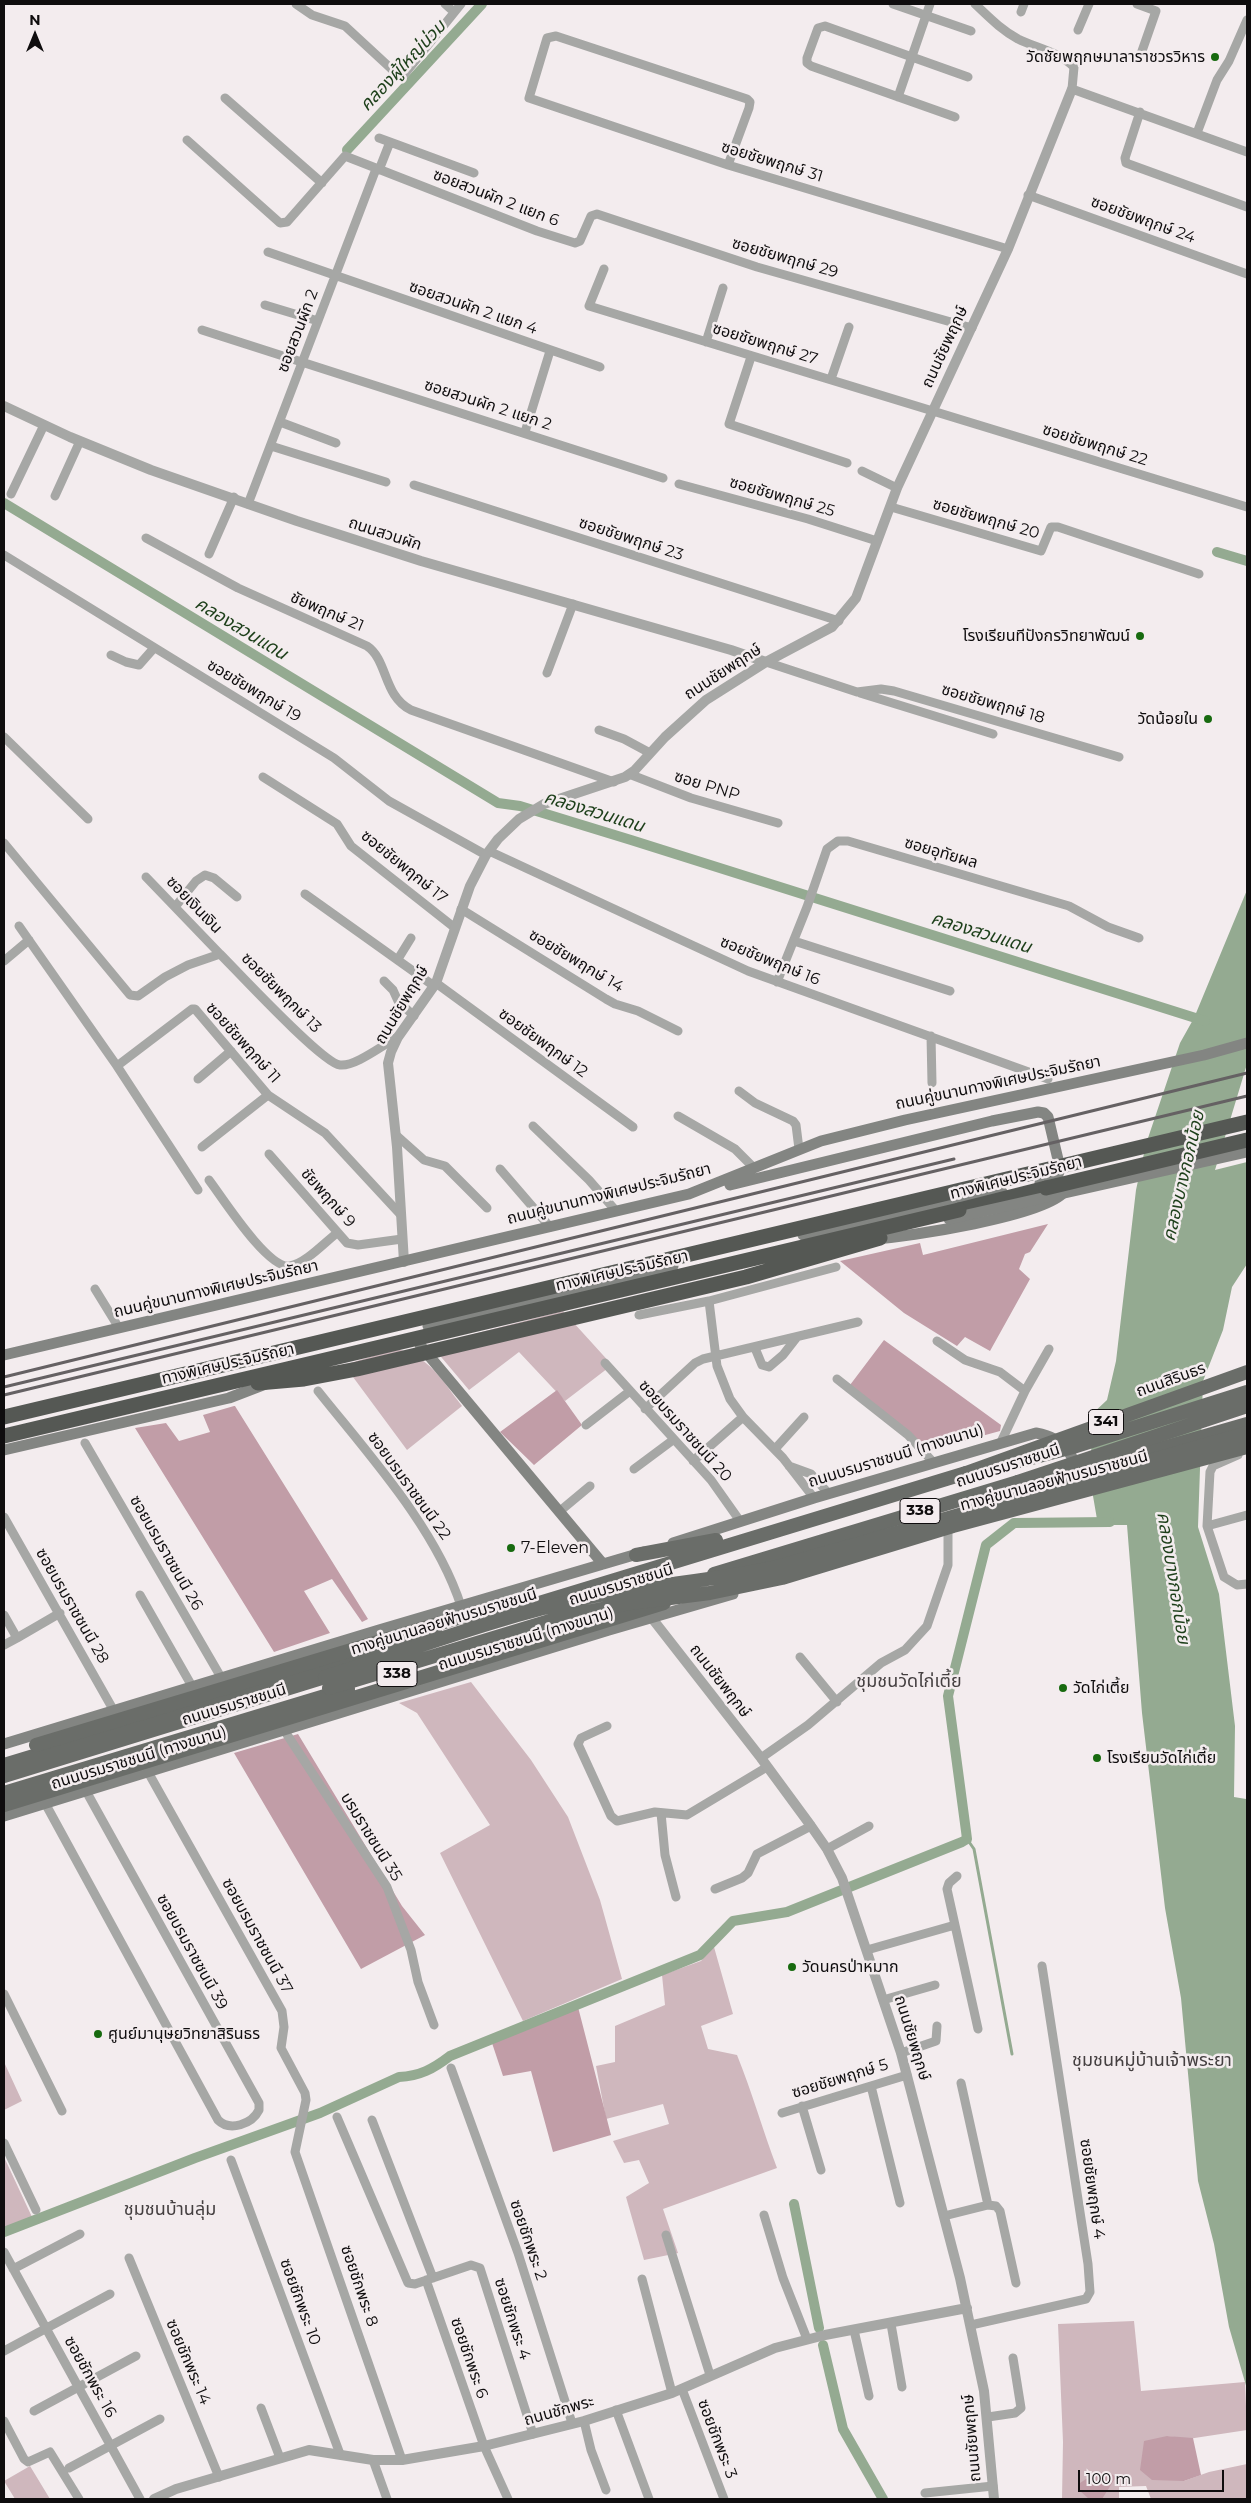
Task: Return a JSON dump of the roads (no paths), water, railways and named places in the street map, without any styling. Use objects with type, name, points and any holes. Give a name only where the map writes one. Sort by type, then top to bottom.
[{"type":"highway","name":"ทางพิเศษประจิมรัถยา","points":[[4,1418],[1247,1122]]},
{"type":"highway","name":"ทางพิเศษประจิมรัถยา","points":[[7,1434],[959,1210],[1247,1140]]},
{"type":"main road","name":"ถนนคู่ขนานทางพิเศษประจิมรัถยา","points":[[4,1355],[689,1194],[733,1178],[753,1167],[799,1148],[905,1120],[1204,1055],[1247,1043]]},
{"type":"main road","points":[[733,1178],[1015,1109],[1044,1108],[1054,1113],[1065,1161],[1066,1188],[1059,1198],[1045,1205],[1010,1215],[899,1237],[779,1246]]},
{"type":"main road","points":[[428,1329],[778,1240],[1038,1184],[1058,1176],[1060,1168],[1048,1117],[1044,1113],[1038,1112],[689,1194]]},
{"type":"main road","points":[[428,1329],[779,1246],[902,1229],[1247,1152]]},
{"type":"main road","points":[[407,1318],[421,1319],[428,1329],[426,1340],[420,1345],[411,1347],[403,1342],[399,1329],[407,1318]]},
{"type":"main road","points":[[4,1450],[229,1398],[314,1366],[403,1342]]},
{"type":"main road","points":[[420,1345],[603,1564]]},
{"type":"main road","name":"ถนนสิรินธร","points":[[966,1473],[1247,1372]]},
{"type":"main road","name":"ถนนบรมราชชนนี","points":[[4,1765],[623,1578],[772,1530],[966,1473],[1056,1452],[1247,1392]]},
{"type":"main road","name":"ถนนบรมราชชนนี","points":[[4,1793],[334,1694],[789,1550],[1018,1482],[1247,1406]]},
{"type":"main road","name":"341","points":[[1018,1482],[1118,1461],[1247,1424]]},
{"type":"main road","name":"ถนนบรมราชชนนี (ทางขนาน)","points":[[4,1744],[636,1555],[814,1498],[1023,1436],[1036,1433],[1048,1435],[1061,1442],[1071,1453],[1075,1463],[1077,1478],[1075,1490],[1061,1500],[651,1617],[86,1791],[45,1798],[4,1816]]},
{"type":"main road","name":"ทางคู่ขนานลอยฟ้าบรมราชชนนี","points":[[4,1788],[327,1682],[512,1618],[590,1597],[729,1578],[780,1566],[1247,1433]]},
{"type":"main road","name":"ทางคู่ขนานลอยฟ้าบรมราชชนนี","points":[[4,1776],[327,1682],[566,1616],[623,1605],[679,1598],[782,1578],[953,1526],[1247,1447]]},
{"type":"main road","points":[[636,1555],[772,1530]]},
{"type":"main road","points":[[740,1592],[789,1550]]},
{"type":"main road","points":[[4,1755],[461,1617],[495,1609],[590,1597]]},
{"type":"main road","points":[[4,1805],[45,1798],[679,1598]]},
{"type":"street","points":[[296,4],[312,14],[346,26],[398,75],[403,76],[435,39],[461,4]]},
{"type":"street","points":[[445,4],[454,12]]},
{"type":"street","points":[[893,4],[971,31]]},
{"type":"street","points":[[898,97],[930,4]]},
{"type":"street","points":[[975,4],[998,27],[1007,33],[1067,60],[1074,67],[1072,89],[1247,152]]},
{"type":"street","points":[[1078,30],[1089,4]]},
{"type":"street","points":[[1137,4],[1158,7],[1142,51]]},
{"type":"street","points":[[1197,133],[1217,80],[1229,62],[1247,20]]},
{"type":"street","points":[[955,117],[811,66],[807,63],[807,58],[818,28],[825,26],[968,77]]},
{"type":"street","name":"ซอยชัยพฤกษ์ 31","points":[[728,165],[749,108],[750,102],[746,99],[553,35],[545,40],[529,98],[728,165],[1008,249]]},
{"type":"street","name":"ถนนชัยพฤกษ์","points":[[404,1262],[396,1135],[388,1063],[398,1037],[435,985],[461,909],[488,853],[519,818],[544,804],[614,782],[629,774],[706,700],[766,662],[839,621],[856,598],[898,488],[1008,249],[1072,89]]},
{"type":"street","points":[[225,98],[322,183]]},
{"type":"street","points":[[1140,112],[1125,158],[1126,163],[1247,207]]},
{"type":"street","points":[[379,138],[474,173]]},
{"type":"street","points":[[187,140],[280,223],[287,222],[346,156],[378,169]]},
{"type":"street","name":"ซอยสวนผัก 2","points":[[248,504],[318,321],[390,142]]},
{"type":"street","name":"ซอยสวนผัก 2 แยก 6","points":[[378,169],[537,231],[575,243],[580,241],[591,216]]},
{"type":"street","name":"ซอยชัยพฤกษ์ 24","points":[[1028,195],[1247,274]]},
{"type":"street","name":"ซอยชัยพฤกษ์ 29","points":[[591,216],[597,214],[758,267],[972,328]]},
{"type":"street","name":"ซอยสวนผัก 2 แยก 4","points":[[268,252],[600,367]]},
{"type":"street","name":"ซอยชัยพฤกษ์ 27","points":[[604,269],[589,306],[934,411]]},
{"type":"street","points":[[706,342],[723,288]]},
{"type":"street","points":[[265,305],[318,321]]},
{"type":"street","points":[[831,379],[849,327]]},
{"type":"street","name":"ซอยสวนผัก 2 แยก 2","points":[[202,330],[525,432],[663,478]]},
{"type":"street","points":[[525,432],[550,351]]},
{"type":"street","points":[[750,356],[729,424],[847,463]]},
{"type":"street","name":"ถนนสวนผัก","points":[[4,406],[80,441],[151,470],[248,504],[421,561],[766,662]]},
{"type":"street","name":"ซอยชัยพฤกษ์ 22","points":[[934,411],[1247,507]]},
{"type":"street","points":[[280,422],[336,443]]},
{"type":"street","points":[[10,494],[44,425]]},
{"type":"street","points":[[55,496],[80,441]]},
{"type":"street","points":[[271,446],[386,482]]},
{"type":"street","points":[[862,471],[898,488]]},
{"type":"street","name":"ซอยชัยพฤกษ์ 25","points":[[679,484],[808,519],[877,541]]},
{"type":"street","name":"ซอยชัยพฤกษ์ 23","points":[[414,485],[839,621]]},
{"type":"street","points":[[209,554],[234,498]]},
{"type":"street","name":"ซอยชัยพฤกษ์ 20","points":[[891,507],[1042,551],[1051,527],[1058,527],[1199,574]]},
{"type":"street","name":"ชัยพฤกษ์ 21","points":[[146,538],[238,588],[367,646],[373,651],[389,688],[396,699],[410,710],[614,782]]},
{"type":"street","name":"ซอยชัยพฤกษ์ 19","points":[[4,554],[334,758],[389,801],[488,853]]},
{"type":"street","points":[[547,673],[573,604]]},
{"type":"street","points":[[111,654],[126,662],[139,665],[144,662],[154,648]]},
{"type":"street","name":"ซอยชัยพฤกษ์ 18","points":[[766,662],[993,734]]},
{"type":"street","name":"ซอยชัยพฤกษ์ 18","points":[[858,692],[881,689],[894,691],[1119,756]]},
{"type":"street","points":[[599,730],[624,739],[650,753]]},
{"type":"street","points":[[4,737],[88,819]]},
{"type":"street","name":"ซอย PNP","points":[[629,774],[684,795],[778,823]]},
{"type":"street","name":"ซอยชัยพฤกษ์ 17","points":[[263,777],[337,824],[351,846],[455,928]]},
{"type":"street","name":"ซอยอุทัยผล","points":[[777,982],[815,886],[827,849],[838,841],[848,841],[1069,906],[1108,927],[1139,938]]},
{"type":"street","name":"ซอยชัยพฤกษ์ 13","points":[[4,843],[130,995],[138,996],[182,968],[220,954],[294,1031],[336,1064],[348,1065],[398,1037]]},
{"type":"street","name":"ซอยชัยพฤกษ์ 16","points":[[488,853],[777,982],[1048,1079]]},
{"type":"street","points":[[175,907],[196,881],[205,875],[214,878],[237,897]]},
{"type":"street","name":"ซอยเงินเงิน","points":[[146,877],[220,954]]},
{"type":"street","name":"ซอยชัยพฤกษ์ 12","points":[[305,894],[633,1127]]},
{"type":"street","name":"ซอยชัยพฤกษ์ 14","points":[[461,909],[606,999],[638,1011],[678,1031]]},
{"type":"street","points":[[19,926],[117,1066],[198,1190]]},
{"type":"street","points":[[398,959],[411,938]]},
{"type":"street","points":[[4,961],[29,940]]},
{"type":"street","points":[[794,941],[950,990]]},
{"type":"street","points":[[384,981],[393,990],[398,1001],[414,1016]]},
{"type":"street","name":"ซอยชัยพฤกษ์ 11","points":[[117,1066],[193,1009],[268,1095],[326,1133],[400,1214]]},
{"type":"street","points":[[931,1036],[932,1083]]},
{"type":"street","points":[[198,1079],[232,1052]]},
{"type":"street","points":[[739,1091],[755,1103],[793,1121],[796,1125],[799,1148]]},
{"type":"street","points":[[202,1147],[268,1095]]},
{"type":"street","points":[[678,1116],[735,1149],[753,1167]]},
{"type":"street","points":[[533,1126],[589,1180],[616,1211]]},
{"type":"street","points":[[396,1135],[424,1160],[445,1166],[487,1208]]},
{"type":"street","name":"ชัยพฤกษ์ 9","points":[[269,1154],[337,1232],[351,1244],[402,1239]]},
{"type":"street","points":[[500,1169],[550,1227]]},
{"type":"street","points":[[209,1180],[264,1252],[280,1265],[295,1265],[337,1232]]},
{"type":"street","points":[[639,1315],[709,1301],[836,1267]]},
{"type":"street","points":[[95,1289],[119,1328]]},
{"type":"street","points":[[709,1301],[716,1356],[722,1381],[743,1416],[789,1466],[814,1498]]},
{"type":"street","points":[[645,1409],[695,1363],[716,1356],[858,1322]]},
{"type":"street","points":[[755,1348],[762,1365],[769,1367],[783,1355],[797,1337]]},
{"type":"street","points":[[937,1340],[965,1360],[1000,1372],[1025,1391]]},
{"type":"street","points":[[1001,1442],[1025,1391],[1049,1350]]},
{"type":"street","name":"ซอยบรมราชชนนี 20","points":[[605,1363],[711,1480],[740,1521]]},
{"type":"street","points":[[837,1379],[908,1435],[933,1462]]},
{"type":"street","name":"ซอยบรมราชชนนี 22","points":[[318,1391],[425,1530],[448,1569],[462,1606]]},
{"type":"street","points":[[586,1425],[630,1391]]},
{"type":"street","points":[[693,1460],[743,1416]]},
{"type":"street","points":[[775,1450],[804,1417]]},
{"type":"street","points":[[634,1470],[673,1440]]},
{"type":"street","name":"ซอยบรมราชชนนี 26","points":[[85,1442],[222,1679]]},
{"type":"street","points":[[1247,1452],[1212,1466],[1207,1526],[1224,1578],[1237,1585],[1247,1584]]},
{"type":"street","points":[[789,1466],[812,1474],[829,1494]]},
{"type":"street","points":[[560,1511],[590,1486]]},
{"type":"street","points":[[1207,1526],[1247,1515]]},
{"type":"street","name":"ซอยบรมราชชนนี 28","points":[[4,1517],[114,1711]]},
{"type":"street","points":[[607,1726],[578,1740],[614,1820],[622,1821],[648,1813],[680,1816],[695,1812],[764,1762],[882,1663],[905,1650],[927,1626],[948,1565],[948,1533]]},
{"type":"street","points":[[140,1595],[193,1688]]},
{"type":"street","points":[[4,1645],[60,1613]]},
{"type":"street","points":[[4,1614],[17,1638]]},
{"type":"street","name":"ถนนชัยพฤกษ์","points":[[651,1617],[764,1762],[811,1826],[842,1878],[868,1950],[901,2053],[967,2308],[988,2417],[994,2499]]},
{"type":"street","points":[[800,1657],[837,1702]]},
{"type":"street","name":"บรมราชชนนี 35","points":[[284,1730],[387,1887],[412,1950],[418,1982],[434,2025]]},
{"type":"street","name":"ซอยบรมราชชนนี 37","points":[[148,1772],[282,2011],[284,2020],[281,2048],[305,2093],[306,2100],[300,2122]]},
{"type":"street","name":"ซอยบรมราชชนนี 39","points":[[45,1798],[218,2120],[223,2125],[231,2126],[252,2120],[259,2110],[259,2103],[86,1791]]},
{"type":"street","points":[[661,1813],[665,1855],[676,1897]]},
{"type":"street","points":[[715,1889],[742,1878],[748,1873],[757,1854],[811,1826]]},
{"type":"street","points":[[827,1850],[869,1826]]},
{"type":"street","points":[[957,1876],[949,1883],[947,1889],[978,2029]]},
{"type":"street","points":[[868,1950],[955,1925]]},
{"type":"street","name":"ซอยชัยพฤกษ์ 4","points":[[971,2325],[1086,2299],[1090,2292],[1086,2245],[1042,1966]]},
{"type":"street","points":[[883,2000],[935,1985]]},
{"type":"street","points":[[4,1994],[62,2111]]},
{"type":"street","points":[[901,2053],[936,2041],[938,2036],[937,2026]]},
{"type":"street","name":"ซอยชักพระ 2","points":[[452,2068],[518,2253],[572,2423]]},
{"type":"street","name":"ซอยชัยพฤกษ์ 5","points":[[782,2112],[907,2075]]},
{"type":"street","points":[[962,2082],[988,2205]]},
{"type":"street","points":[[870,2086],[900,2203]]},
{"type":"street","points":[[802,2106],[822,2170]]},
{"type":"street","points":[[337,2117],[406,2279],[411,2284],[430,2279]]},
{"type":"street","name":"ซอยชักพระ 6","points":[[372,2120],[430,2279],[484,2446],[508,2499]]},
{"type":"street","name":"ซอยชักพระ 8","points":[[300,2122],[295,2152],[402,2460]]},
{"type":"street","points":[[4,2143],[36,2210]]},
{"type":"street","name":"ซอยชักพระ 10","points":[[232,2160],[340,2454]]},
{"type":"street","points":[[944,2216],[988,2205],[996,2206],[1000,2211],[1016,2283]]},
{"type":"street","points":[[764,2214],[783,2278],[807,2339]]},
{"type":"street","points":[[13,2269],[80,2234]]},
{"type":"street","points":[[666,2234],[710,2375]]},
{"type":"street","name":"ซอยชักพระ 16","points":[[4,2252],[140,2499]]},
{"type":"street","name":"ซอยชักพระ 14","points":[[129,2258],[219,2478]]},
{"type":"street","name":"ซอยชักพระ 4","points":[[430,2279],[471,2265],[480,2268],[533,2434]]},
{"type":"street","points":[[642,2279],[672,2393]]},
{"type":"street","points":[[4,2351],[110,2294]]},
{"type":"street","name":"ถนนชักพระ","points":[[154,2499],[176,2490],[309,2450],[373,2460],[402,2460],[484,2446],[584,2421],[672,2393],[749,2358],[807,2339],[967,2308]]},
{"type":"street","points":[[891,2324],[902,2387]]},
{"type":"street","points":[[854,2330],[869,2396]]},
{"type":"street","points":[[34,2411],[136,2356]]},
{"type":"street","points":[[988,2417],[1015,2413],[1021,2408],[1013,2358]]},
{"type":"street","name":"ซอยชักพระ 3","points":[[682,2389],[724,2499]]},
{"type":"street","points":[[261,2408],[280,2458]]},
{"type":"street","points":[[616,2410],[649,2499]]},
{"type":"street","points":[[4,2420],[24,2459],[28,2462],[50,2452],[79,2499]]},
{"type":"street","points":[[69,2468],[110,2444],[160,2420]]},
{"type":"street","points":[[584,2421],[591,2450],[606,2490]]},
{"type":"street","points":[[373,2460],[387,2499]]},
{"type":"street","points":[[925,2493],[992,2486]]},
{"type":"water","name":"คลองบางกอกน้อย","points":[[1247,890],[1247,1064],[1215,1170],[1247,1162],[1247,1264],[1232,1287],[1223,1330],[1203,1381],[1198,1527],[1219,1594],[1235,1726],[1234,1797],[1246,1799],[1247,2389],[1229,2327],[1214,2244],[1198,2181],[1181,1998],[1165,1908],[1142,1713],[1127,1525],[1098,1525],[1093,1496],[1090,1416],[1107,1400],[1116,1361],[1136,1190],[1146,1144],[1180,1043],[1194,1018]]},
{"type":"waterway","name":"คลองผู้ใหญ่น่วม","points":[[347,150],[482,4]]},
{"type":"waterway","name":"คลองสวนแดน","points":[[4,503],[498,803],[520,806],[631,840],[1205,1021]]},
{"type":"waterway","points":[[1217,552],[1247,561]]},
{"type":"waterway","points":[[4,2232],[195,2158],[320,2113],[399,2077],[426,2071],[450,2056],[700,1955],[733,1921],[787,1912],[967,1839],[948,1696],[986,1545],[1014,1523],[1110,1522]]},
{"type":"waterway","points":[[967,1839],[974,1849],[1012,2054]]},
{"type":"waterway","points":[[794,2204],[819,2328]]},
{"type":"waterway","points":[[823,2345],[843,2429],[883,2499]]},
{"type":"railway","points":[[4,1377],[1247,1073]]},
{"type":"railway","points":[[4,1395],[1247,1096]]},
{"type":"railway","points":[[4,1387],[954,1159]]},
{"type":"place","name":"วัดชัยพฤกษมาลาราชวรวิหาร","points":[[1215,57]]},
{"type":"place","name":"โรงเรียนทีปังกรวิทยาพัฒน์","points":[[1140,636]]},
{"type":"place","name":"วัดน้อยใน","points":[[1208,719]]},
{"type":"place","name":"7-Eleven","points":[[511,1548]]},
{"type":"place","name":"วัดไก่เตี้ย","points":[[1063,1688]]},
{"type":"place","name":"โรงเรียนวัดไก่เตี้ย","points":[[1097,1758]]},
{"type":"place","name":"วัดนครป่าหมาก","points":[[792,1967]]},
{"type":"place","name":"ศูนย์มานุษยวิทยาสิรินธร","points":[[98,2034]]},
{"type":"district","name":"ชุมชนวัดไก่เตี้ย","points":[[909,1682]]},
{"type":"district","name":"ชุมชนหมู่บ้านเจ้าพระยา","points":[[1152,2061]]},
{"type":"district","name":"ชุมชนบ้านลุ่ม","points":[[170,2210]]}]
